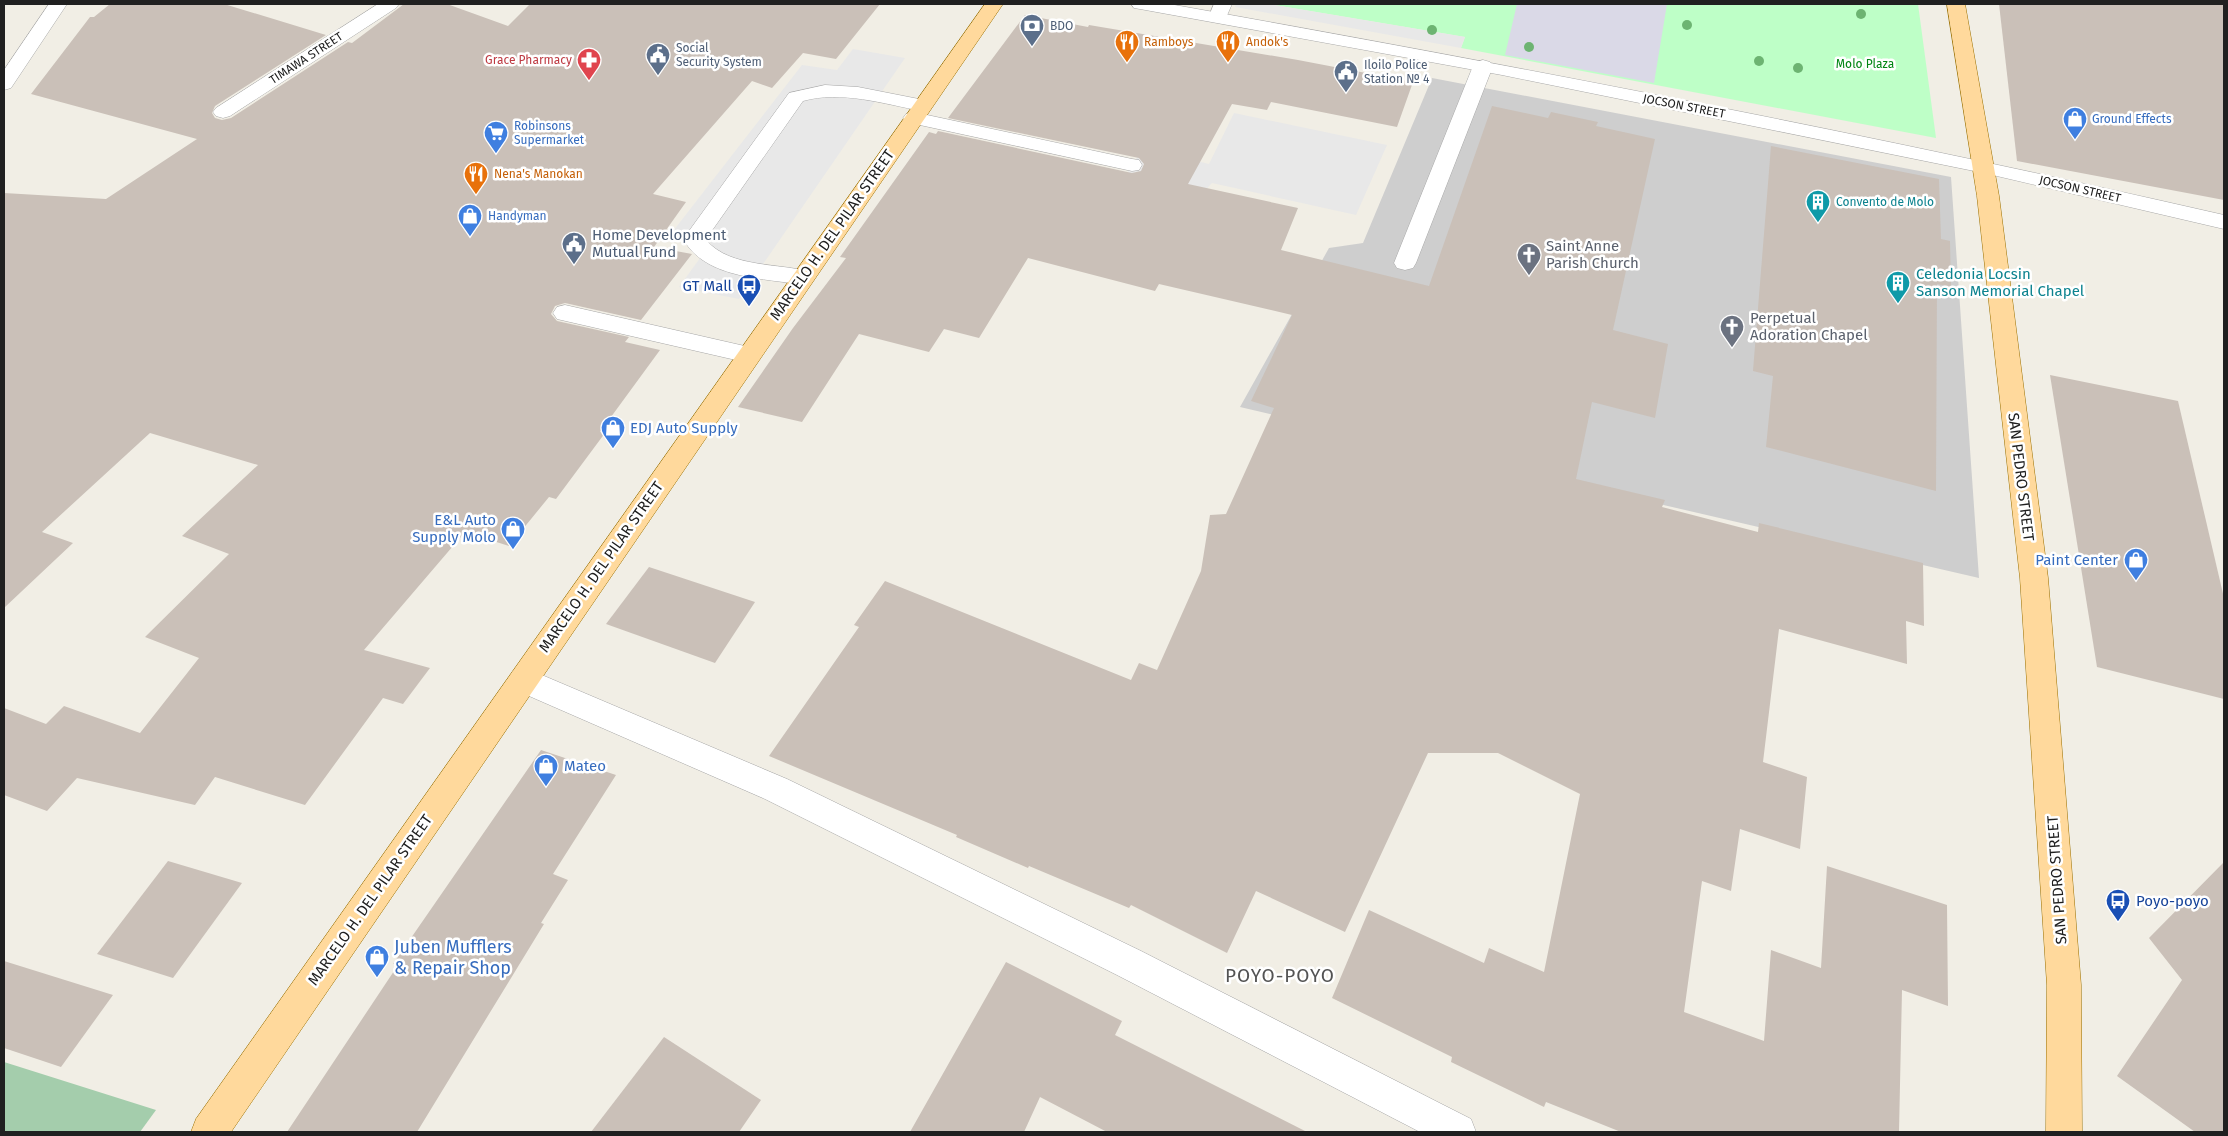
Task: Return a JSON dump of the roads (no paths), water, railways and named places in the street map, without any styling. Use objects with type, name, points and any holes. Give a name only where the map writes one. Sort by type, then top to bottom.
[{"type":"main road","name":"MARCELO H. DEL PILAR STREET","points":[[209,1132],[994,4]]},
{"type":"main road","name":"SAN PEDRO STREET","points":[[1956,4],[1984,167],[2034,578],[2064,985],[2064,1132]]},
{"type":"street","points":[[4,84],[58,4]]},
{"type":"street","name":"TIMAWA STREET","points":[[223,112],[390,4]]},
{"type":"street","name":"JOCSON STREET","points":[[1140,4],[1221,10],[1483,66],[1984,167],[2224,222]]},
{"type":"street","points":[[1405,263],[1483,66]]},
{"type":"street","points":[[803,276],[713,258],[701,251],[696,242],[700,231],[796,97],[807,92],[834,91],[1132,165]]},
{"type":"street","points":[[565,313],[749,355]]},
{"type":"street","points":[[523,680],[776,790],[1129,963],[1458,1132]]},
{"type":"place","name":"BDO","points":[[1032,47]]},
{"type":"place","name":"Ramboys","points":[[1127,63]]},
{"type":"place","name":"Andok's","points":[[1228,63]]},
{"type":"place","name":"Social Security System","points":[[658,76]]},
{"type":"place","name":"Grace Pharmacy","points":[[589,81]]},
{"type":"place","name":"Iloilo Police Station № 4","points":[[1346,93]]},
{"type":"place","name":"Ground Effects","points":[[2075,140]]},
{"type":"place","name":"Robinsons Supermarket","points":[[496,154]]},
{"type":"place","name":"Nena's Manokan","points":[[476,195]]},
{"type":"place","name":"Convento de Molo","points":[[1818,223]]},
{"type":"place","name":"Handyman","points":[[470,237]]},
{"type":"place","name":"Home Development Mutual Fund","points":[[574,265]]},
{"type":"place","name":"Saint Anne Parish Church","points":[[1529,276]]},
{"type":"place","name":"Celedonia Locsin Sanson Memorial Chapel","points":[[1898,304]]},
{"type":"place","name":"GT Mall","points":[[749,307]]},
{"type":"place","name":"Perpetual Adoration Chapel","points":[[1732,348]]},
{"type":"place","name":"EDJ Auto Supply","points":[[613,449]]},
{"type":"place","name":"E&L Auto Supply Molo","points":[[513,550]]},
{"type":"place","name":"Paint Center","points":[[2136,581]]},
{"type":"place","name":"Mateo","points":[[546,787]]},
{"type":"place","name":"Poyo-poyo","points":[[2118,922]]},
{"type":"place","name":"Juben Mufflers & Repair Shop","points":[[377,978]]},
{"type":"district","name":"POYO-POYO","points":[[1280,975]]},
{"type":"park label","name":"Molo Plaza","points":[[1865,64]]}]
